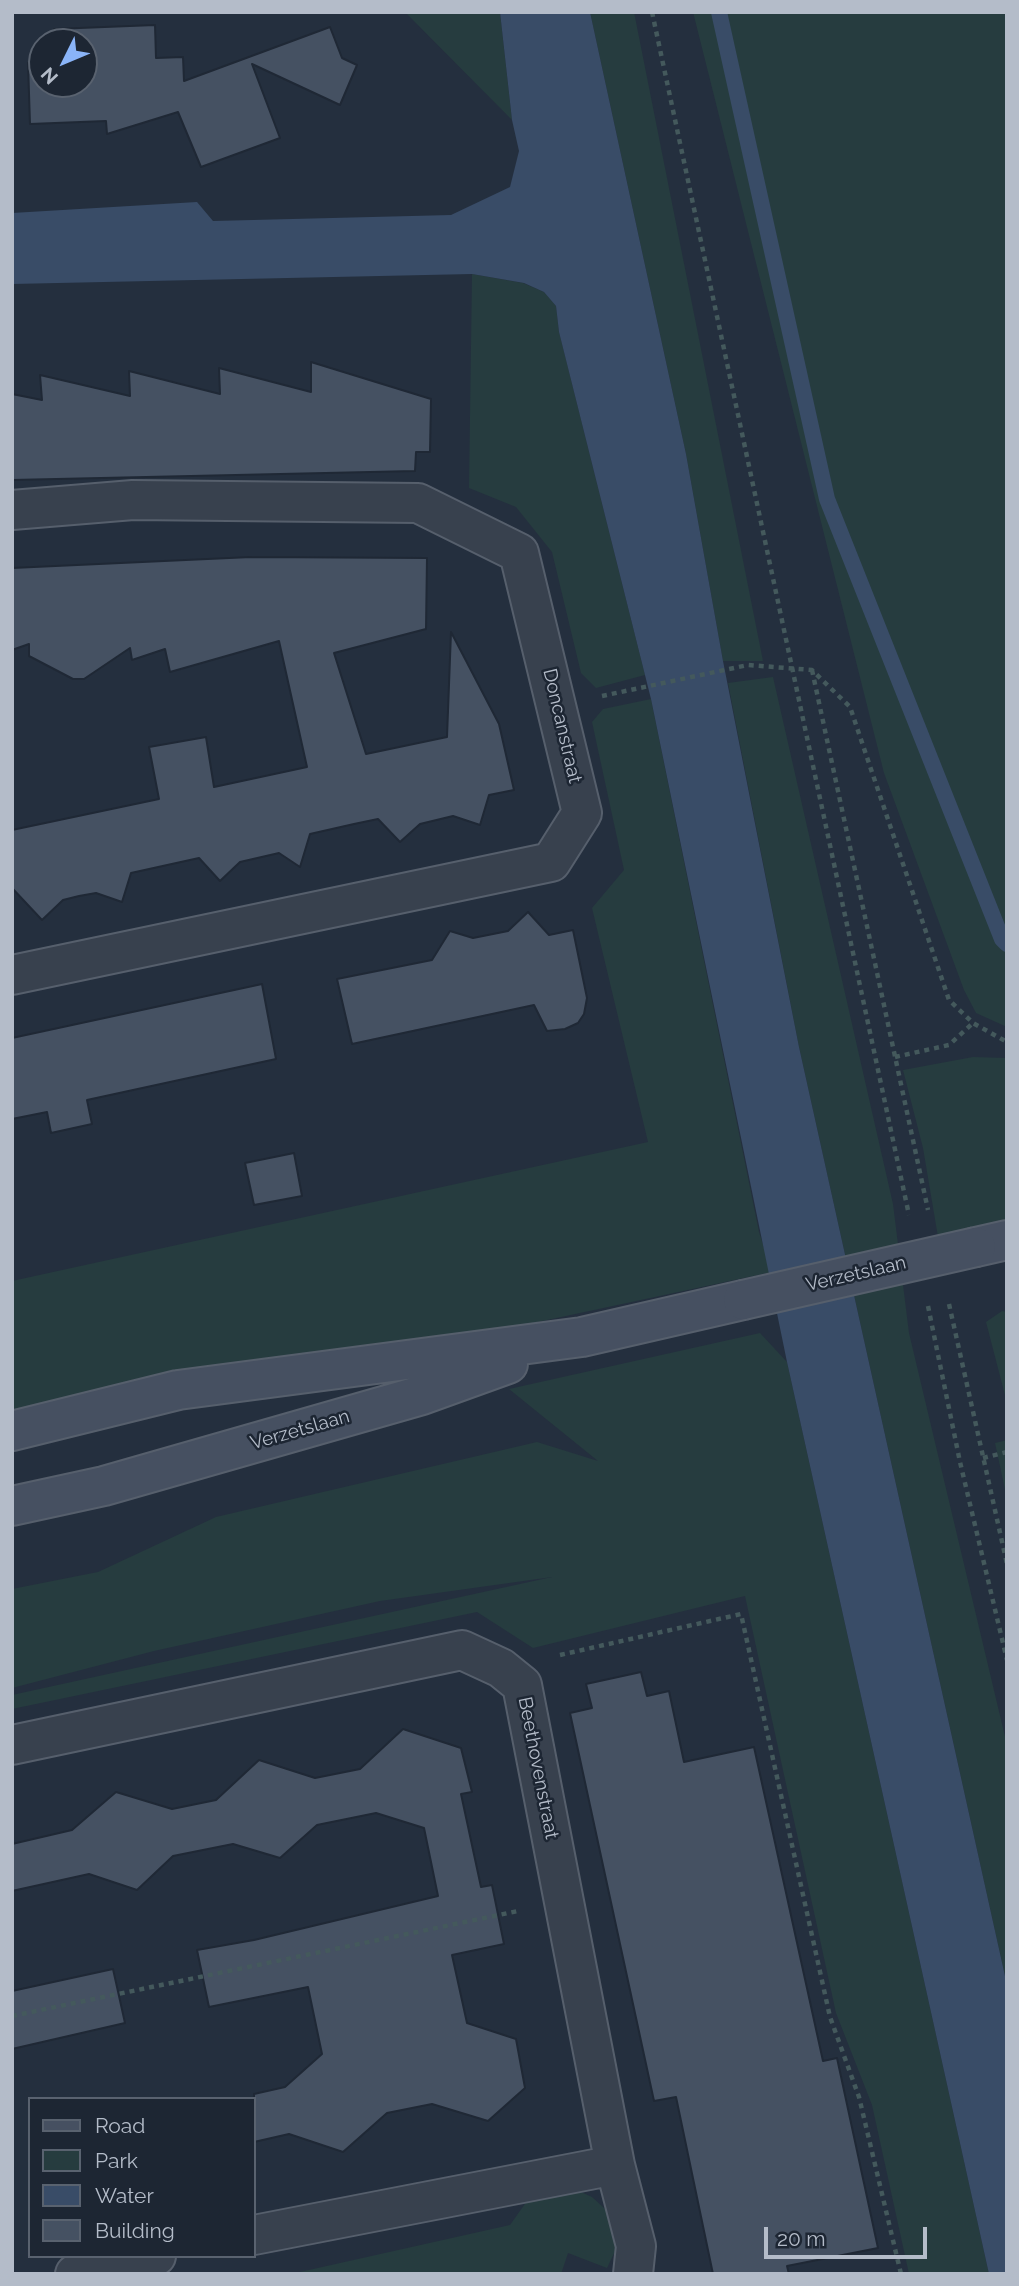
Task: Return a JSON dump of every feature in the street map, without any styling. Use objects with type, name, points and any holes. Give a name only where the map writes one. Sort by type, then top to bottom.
[{"type":"main road","name":"Verzetslaan","points":[[12,1431],[178,1390],[582,1337],[991,1244]]},
{"type":"main road","name":"Verzetslaan","points":[[12,1506],[104,1486],[422,1395],[582,1337]]},
{"type":"street","name":"Doncanstraat","points":[[12,510],[133,500],[418,503],[519,553],[582,813],[551,862],[12,975]]},
{"type":"street","name":"Beethovenstraat","points":[[12,1745],[462,1650],[501,1668],[522,1685],[615,2165],[636,2246],[633,2274]]},
{"type":"street","points":[[256,2235],[615,2165]]},
{"type":"street","points":[[75,2274],[147,2258]]},
{"type":"path","points":[[652,12],[887,1110]]},
{"type":"path","points":[[620,693],[748,665],[791,666],[812,670],[850,707],[949,1000],[973,1023],[1003,1043],[1007,1042]]},
{"type":"path","points":[[812,670],[930,1217]]},
{"type":"path","points":[[895,1057],[949,1045],[973,1023]]},
{"type":"path","points":[[947,1298],[1007,1564]]},
{"type":"path","points":[[983,1458],[1007,1452]]},
{"type":"path","points":[[960,1462],[1007,1660]]},
{"type":"path","points":[[501,1668],[741,1614],[830,2017],[859,2097],[901,2274]]},
{"type":"path","points":[[12,2016],[563,1902]]},
{"type":"green space","points":[[405,12],[500,12],[512,120]]},
{"type":"green space","points":[[590,12],[634,12],[763,661],[723,661],[686,454]]},
{"type":"green space","points":[[693,12],[1007,12],[1007,1027],[976,1013],[964,990],[884,773]]},
{"type":"green space","points":[[472,274],[523,283],[544,292],[556,306],[559,332],[645,675],[596,688],[581,673],[552,552],[516,507],[469,488]]},
{"type":"green space","points":[[773,677],[893,1204],[909,1333],[1007,1745],[1007,1985],[799,1047],[728,683]]},
{"type":"green space","points":[[651,699],[759,1232],[772,1272],[505,1329],[198,1371],[12,1411],[12,1281],[648,1142],[592,908],[624,870],[592,722],[603,709]]},
{"type":"green space","points":[[973,1057],[1007,1058],[1007,1220],[938,1237],[923,1148],[903,1070]]},
{"type":"green space","points":[[1002,1311],[1007,1312],[1007,1403],[986,1322]]},
{"type":"green space","points":[[760,1333],[787,1362],[989,2274],[909,2274],[872,2105],[836,2013],[745,1596],[533,1648],[477,1612],[12,1709],[12,1695],[552,1577],[380,1601],[154,1651],[12,1688],[12,1589],[98,1572],[216,1517],[537,1442],[598,1461],[509,1389]]},
{"type":"green space","points":[[1007,1440],[1007,1499],[995,1443]]},
{"type":"green space","points":[[570,2187],[592,2197],[616,2219],[620,2241],[607,2268],[568,2253],[561,2274],[291,2274],[510,2225],[532,2194]]},
{"type":"water","points":[[500,12],[590,12],[686,454],[723,661],[799,1047],[1007,1985],[1007,2274],[989,2274],[787,1362],[651,699],[559,332],[556,306],[544,292],[524,283],[472,274],[12,284],[12,213],[197,202],[213,221],[451,215],[510,187],[519,151],[512,120]]},
{"type":"building","points":[[155,25],[156,58],[183,57],[184,81],[330,27],[342,58],[357,65],[340,105],[252,64],[280,138],[201,167],[178,112],[107,134],[106,121],[30,124],[29,98],[98,98],[98,28],[79,28]]},
{"type":"building","points":[[311,362],[431,399],[430,452],[416,452],[415,471],[12,480],[12,394],[42,400],[40,375],[130,396],[129,371],[220,394],[219,368],[311,392]]},
{"type":"building","points":[[251,557],[427,558],[426,629],[334,653],[366,754],[447,737],[451,632],[499,724],[514,790],[489,795],[480,825],[453,816],[420,824],[400,842],[378,819],[354,824],[310,834],[300,867],[279,853],[240,862],[220,881],[199,858],[131,873],[122,902],[96,893],[79,896],[63,900],[42,920],[12,888],[12,830],[159,799],[149,747],[206,737],[214,787],[307,767],[279,641],[170,672],[165,649],[132,660],[130,648],[84,679],[73,679],[29,656],[29,644],[12,650],[12,568]]},
{"type":"building","points":[[528,912],[549,935],[573,930],[587,998],[584,1014],[578,1023],[565,1029],[547,1031],[534,1005],[352,1044],[337,979],[432,960],[450,931],[473,938],[508,931]]},
{"type":"building","points":[[262,984],[276,1059],[87,1100],[92,1124],[51,1133],[47,1112],[12,1119],[12,1038]]},
{"type":"building","points":[[294,1153],[302,1196],[254,1205],[245,1163]]},
{"type":"building","points":[[641,1672],[647,1696],[669,1691],[684,1762],[754,1747],[823,2061],[837,2058],[878,2248],[787,2266],[789,2274],[713,2274],[676,2097],[654,2101],[570,1713],[592,1708],[586,1684]]},
{"type":"building","points":[[403,1729],[461,1748],[472,1792],[461,1794],[481,1887],[492,1885],[504,1944],[452,1955],[467,2023],[516,2039],[525,2088],[488,2121],[432,2104],[387,2113],[343,2152],[289,2134],[256,2142],[254,2094],[285,2087],[322,2054],[308,1987],[209,2007],[197,1950],[254,1940],[438,1896],[424,1828],[376,1813],[317,1825],[280,1858],[233,1844],[173,1856],[137,1890],[89,1874],[12,1891],[12,1844],[72,1830],[116,1792],[172,1809],[216,1800],[259,1760],[315,1778],[360,1769]]},
{"type":"building","points":[[113,1969],[125,2023],[12,2049],[12,1991]]},
{"type":"waterway","points":[[719,12],[827,499],[1002,939],[1007,944]]}]
